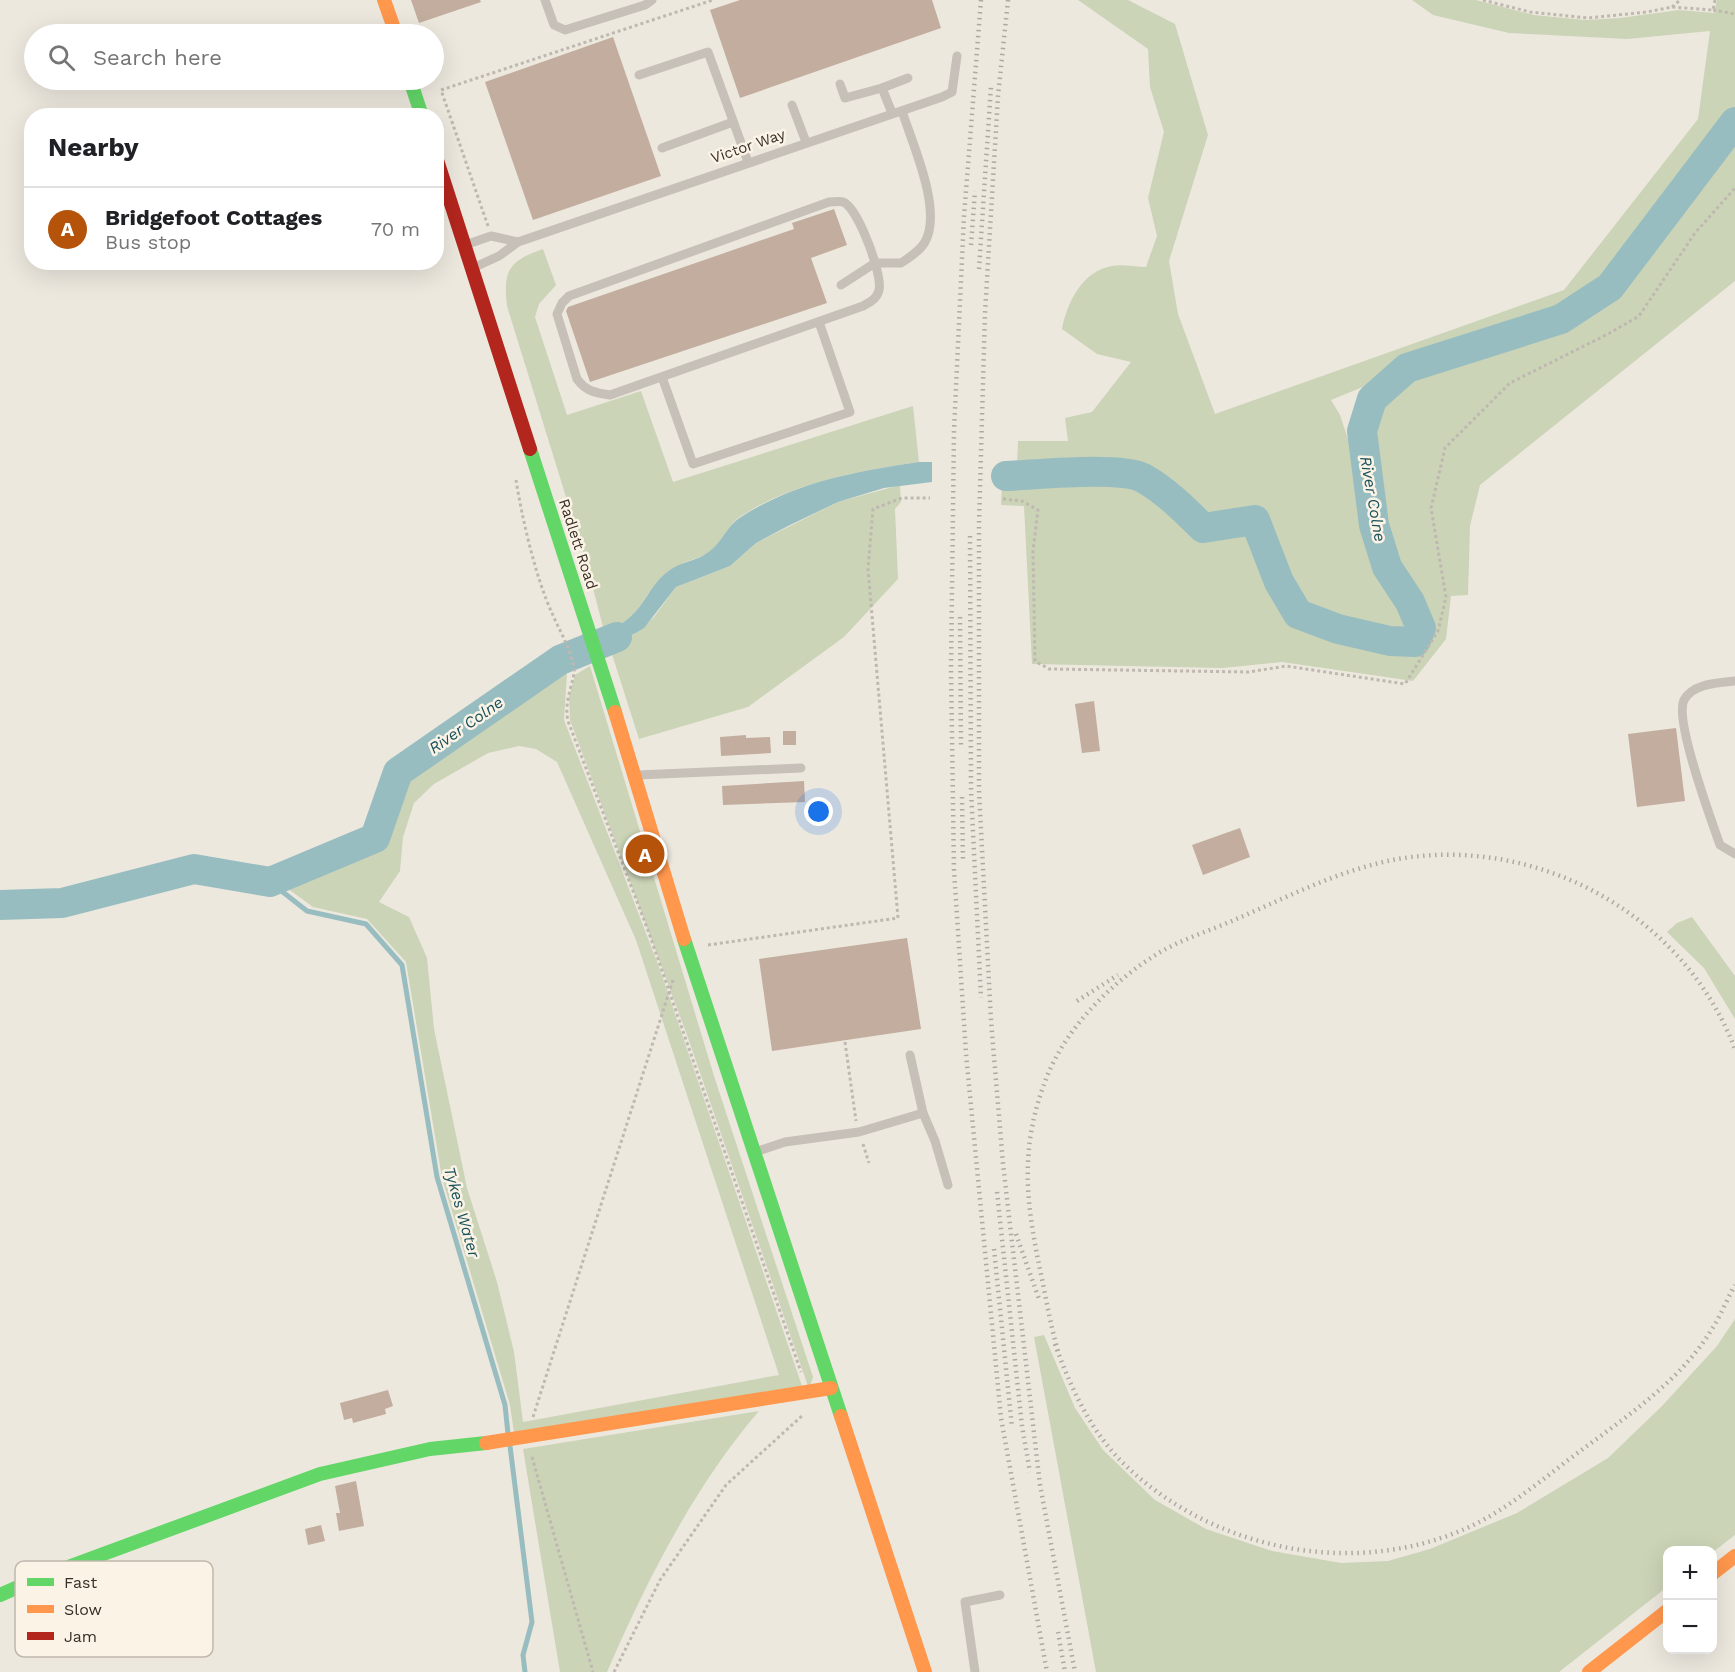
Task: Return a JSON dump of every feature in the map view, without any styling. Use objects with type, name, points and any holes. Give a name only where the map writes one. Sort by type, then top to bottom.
[{"type":"main road","points":[[384,0],[392,24]]},
{"type":"main road","points":[[414,90],[420,108]]},
{"type":"main road","name":"Radlett Road","points":[[444,180],[636,776],[753,1152],[925,1672]]},
{"type":"main road","points":[[84,1561],[320,1474],[430,1449],[521,1438],[831,1388]]},
{"type":"main road","points":[[1717,1571],[1735,1556]]},
{"type":"main road","points":[[0,1595],[15,1588]]},
{"type":"main road","points":[[1589,1672],[1663,1614]]},
{"type":"lane","points":[[545,0],[554,25],[565,30],[645,5],[652,0]]},
{"type":"lane","points":[[639,75],[708,52],[748,162]]},
{"type":"lane","name":"Victor Way","points":[[474,268],[499,256],[519,242],[952,92],[957,56]]},
{"type":"lane","points":[[840,84],[844,98],[908,78]]},
{"type":"lane","points":[[841,285],[875,263],[901,263],[925,242],[929,230],[929,198],[897,112],[882,88]]},
{"type":"lane","points":[[792,105],[806,142]]},
{"type":"lane","points":[[662,148],[733,122]]},
{"type":"lane","points":[[829,202],[844,202],[852,209],[875,263],[880,278],[874,300],[819,322],[610,395],[592,392],[584,388],[577,379],[559,326],[557,314],[562,303],[569,296],[829,202]]},
{"type":"lane","points":[[466,244],[491,236],[519,242]]},
{"type":"lane","points":[[662,377],[693,464],[850,412],[819,322]]},
{"type":"lane","points":[[1735,681],[1710,684],[1695,690],[1684,700],[1682,712],[1698,782],[1720,845],[1735,854]]},
{"type":"lane","points":[[636,776],[801,768]]},
{"type":"lane","points":[[910,1055],[923,1113],[935,1141],[948,1185]]},
{"type":"lane","points":[[753,1152],[785,1143],[859,1131],[923,1113]]},
{"type":"lane","points":[[975,1672],[965,1602],[1000,1595]]},
{"type":"path","points":[[444,89],[712,0]]},
{"type":"path","points":[[1483,0],[1530,12],[1588,18],[1672,7],[1735,14]]},
{"type":"path","points":[[1672,7],[1680,0]]},
{"type":"path","points":[[1713,10],[1715,0]]},
{"type":"path","points":[[441,90],[491,236]]},
{"type":"path","points":[[1003,499],[1022,501],[1038,510],[1033,550],[1035,661],[1049,669],[1249,672],[1286,666],[1405,684],[1438,631],[1446,597],[1431,508],[1445,448],[1510,383],[1639,316],[1695,232],[1735,188]]},
{"type":"path","points":[[687,945],[898,918],[868,569],[873,509],[902,498],[930,498]]},
{"type":"path","points":[[564,634],[575,672],[567,696],[568,721],[670,991],[745,1216],[808,1392]]},
{"type":"path","points":[[593,1672],[521,1438],[676,971]]},
{"type":"path","points":[[844,1042],[859,1131],[868,1162]]},
{"type":"path","points":[[614,1672],[660,1580],[726,1485],[804,1413]]},
{"type":"green space","points":[[1078,0],[1128,0],[1175,24],[1208,135],[1169,261],[1178,314],[1215,414],[1564,290],[1698,119],[1710,31],[1627,39],[1509,33],[1433,15],[1412,0],[1476,0],[1534,15],[1585,20],[1679,10],[1714,13],[1717,0],[1735,0],[1735,114],[1609,284],[1557,316],[1403,366],[1370,384],[1331,400],[1340,415],[1350,445],[1368,555],[1391,582],[1404,610],[1407,627],[1397,636],[1357,627],[1306,609],[1299,617],[1328,629],[1357,637],[1417,646],[1425,627],[1411,594],[1391,565],[1378,523],[1367,432],[1377,402],[1409,372],[1567,322],[1614,289],[1735,128],[1735,281],[1480,485],[1470,526],[1468,595],[1451,596],[1446,639],[1413,681],[1282,662],[1223,668],[1032,664],[1024,506],[1001,505],[1003,464],[1017,465],[1018,441],[1068,441],[1065,418],[1092,412],[1131,362],[1097,354],[1062,329],[1064,319],[1072,299],[1084,281],[1092,274],[1112,266],[1146,267],[1157,236],[1148,198],[1164,132],[1150,87],[1148,49]]},
{"type":"green space","points":[[543,249],[556,285],[539,304],[535,317],[567,415],[641,391],[673,482],[913,406],[919,462],[873,469],[827,480],[783,494],[762,504],[736,520],[713,549],[683,564],[660,580],[626,621],[604,631],[587,565],[507,306],[506,284],[510,269],[522,258]]},
{"type":"green space","points":[[900,485],[901,502],[895,509],[898,579],[844,637],[748,707],[639,739],[610,648],[627,640],[654,617],[676,587],[730,566],[756,543],[838,502]]},
{"type":"green space","points":[[565,665],[567,673],[564,720],[659,967],[802,1386],[514,1433],[510,1405],[442,1178],[406,962],[367,919],[313,907],[280,883],[379,841],[403,772]],"holes":[[[519,746],[536,749],[557,762],[636,940],[779,1375],[523,1422],[514,1352],[497,1282],[467,1188],[434,1029],[427,958],[409,917],[379,902],[400,871],[403,837],[414,803],[434,784],[488,753]]]},
{"type":"green space","points":[[590,666],[714,1076],[813,1377],[809,1389],[687,1035],[570,720],[569,696],[575,675]]},
{"type":"green space","points":[[1692,917],[1735,976],[1735,1019],[1704,968],[1667,932],[1677,923]]},
{"type":"green space","points":[[1735,1319],[1735,1535],[1717,1549],[1717,1546],[1663,1546],[1663,1590],[1559,1672],[1096,1672],[1034,1337],[1044,1335],[1075,1408],[1103,1450],[1155,1500],[1206,1529],[1272,1551],[1341,1563],[1388,1561],[1430,1549],[1517,1513],[1608,1458],[1662,1406],[1717,1346]]},
{"type":"green space","points":[[759,1411],[693,1502],[655,1569],[607,1672],[560,1672],[523,1449]]},
{"type":"water","points":[[932,462],[932,482],[884,488],[838,502],[790,525],[756,543],[730,566],[676,587],[644,628],[610,648],[604,631],[617,626],[636,612],[654,586],[670,570],[703,556],[717,545],[731,525],[741,517],[783,495],[827,480],[873,469]]},
{"type":"building","points":[[411,0],[480,0],[481,2],[419,23]]},
{"type":"building","points":[[740,0],[932,0],[941,28],[740,98],[710,10]]},
{"type":"building","points":[[613,37],[661,176],[533,220],[485,82]]},
{"type":"building","points":[[834,209],[847,245],[811,258],[827,303],[590,382],[566,311],[568,307],[794,229],[792,223]]},
{"type":"building","points":[[1094,701],[1100,751],[1082,753],[1075,704]]},
{"type":"building","points":[[1676,728],[1685,801],[1637,807],[1628,734]]},
{"type":"building","points":[[783,731],[796,731],[796,745],[783,745]]},
{"type":"building","points":[[746,735],[746,738],[770,737],[771,753],[721,756],[720,737]]},
{"type":"building","points":[[804,781],[805,802],[723,805],[722,786]]},
{"type":"building","points":[[1240,828],[1250,857],[1203,875],[1192,845]]},
{"type":"building","points":[[907,938],[921,1029],[772,1051],[759,959]]},
{"type":"building","points":[[388,1390],[393,1406],[385,1409],[386,1414],[353,1423],[352,1418],[344,1420],[340,1403]]},
{"type":"building","points":[[356,1481],[364,1526],[339,1531],[336,1513],[340,1513],[335,1486]]},
{"type":"building","points":[[321,1525],[325,1541],[308,1545],[305,1529]]},
{"type":"waterway","name":"River Colne","points":[[1006,476],[1097,472],[1131,474],[1159,488],[1203,528],[1255,520],[1279,582],[1298,614],[1338,629],[1390,641],[1415,642],[1421,628],[1410,602],[1387,567],[1374,525],[1362,431],[1372,399],[1407,368],[1561,319],[1610,287],[1735,122]]},
{"type":"waterway","name":"River Colne","points":[[0,905],[62,903],[194,869],[270,882],[375,838],[398,772],[560,660],[617,637]]},
{"type":"waterway","name":"Tykes Water","points":[[270,882],[307,911],[366,924],[402,965],[437,1177],[505,1405],[508,1434]]},
{"type":"waterway","name":"Tykes Water","points":[[510,1446],[532,1622],[523,1655],[525,1672]]},
{"type":"railway","points":[[981,0],[964,216],[954,431],[951,670],[954,870],[966,1054],[1001,1418],[1047,1672]]},
{"type":"railway","points":[[1008,0],[998,96],[985,313],[979,524],[979,791],[991,1021],[1003,1164],[1040,1485],[1075,1672]]},
{"type":"railway","points":[[979,269],[991,86]]},
{"type":"railway","points":[[971,245],[975,191]]},
{"type":"railway","points":[[970,536],[971,790],[981,998]]},
{"type":"railway","points":[[960,617],[961,746]]},
{"type":"railway","points":[[962,797],[963,863]]},
{"type":"railway","points":[[1058,1351],[1036,1252],[1029,1201],[1029,1152],[1038,1101],[1057,1056],[1079,1022],[1093,1006],[1140,965],[1185,940],[1315,885],[1377,864],[1398,859],[1451,855],[1503,860],[1553,873],[1600,895],[1643,924],[1681,959],[1712,1001],[1735,1049]]},
{"type":"railway","points":[[1077,1001],[1118,975]]},
{"type":"railway","points":[[997,1192],[1022,1426],[1030,1472]]},
{"type":"railway","points":[[1016,1234],[1039,1299]]},
{"type":"railway","points":[[994,1249],[1012,1428]]},
{"type":"railway","points":[[1055,1344],[1074,1391],[1100,1436],[1122,1462],[1158,1492],[1197,1517],[1240,1535],[1285,1547],[1331,1553],[1377,1552],[1423,1543],[1467,1528],[1527,1492],[1654,1395],[1670,1380],[1699,1347],[1715,1324],[1735,1285]]},
{"type":"railway","points":[[1058,1632],[1065,1672]]},
{"type":"traffic: fast","points":[[413,90],[419,108]]},
{"type":"traffic: fast","points":[[530,449],[615,712]]},
{"type":"traffic: fast","points":[[684,939],[841,1416]]},
{"type":"traffic: fast","points":[[84,1561],[320,1474],[430,1449],[486,1443]]},
{"type":"traffic: fast","points":[[0,1595],[15,1588]]},
{"type":"traffic: slow","points":[[384,0],[392,24]]},
{"type":"traffic: slow","points":[[615,712],[684,939]]},
{"type":"traffic: slow","points":[[486,1443],[831,1388]]},
{"type":"traffic: slow","points":[[841,1416],[925,1672]]},
{"type":"traffic: slow","points":[[1717,1570],[1735,1556]]},
{"type":"traffic: slow","points":[[1589,1672],[1663,1614]]},
{"type":"traffic: jam","points":[[444,182],[530,449]]},
{"type":"place","name":"Bridgefoot Cottages","points":[[645,854]]}]
